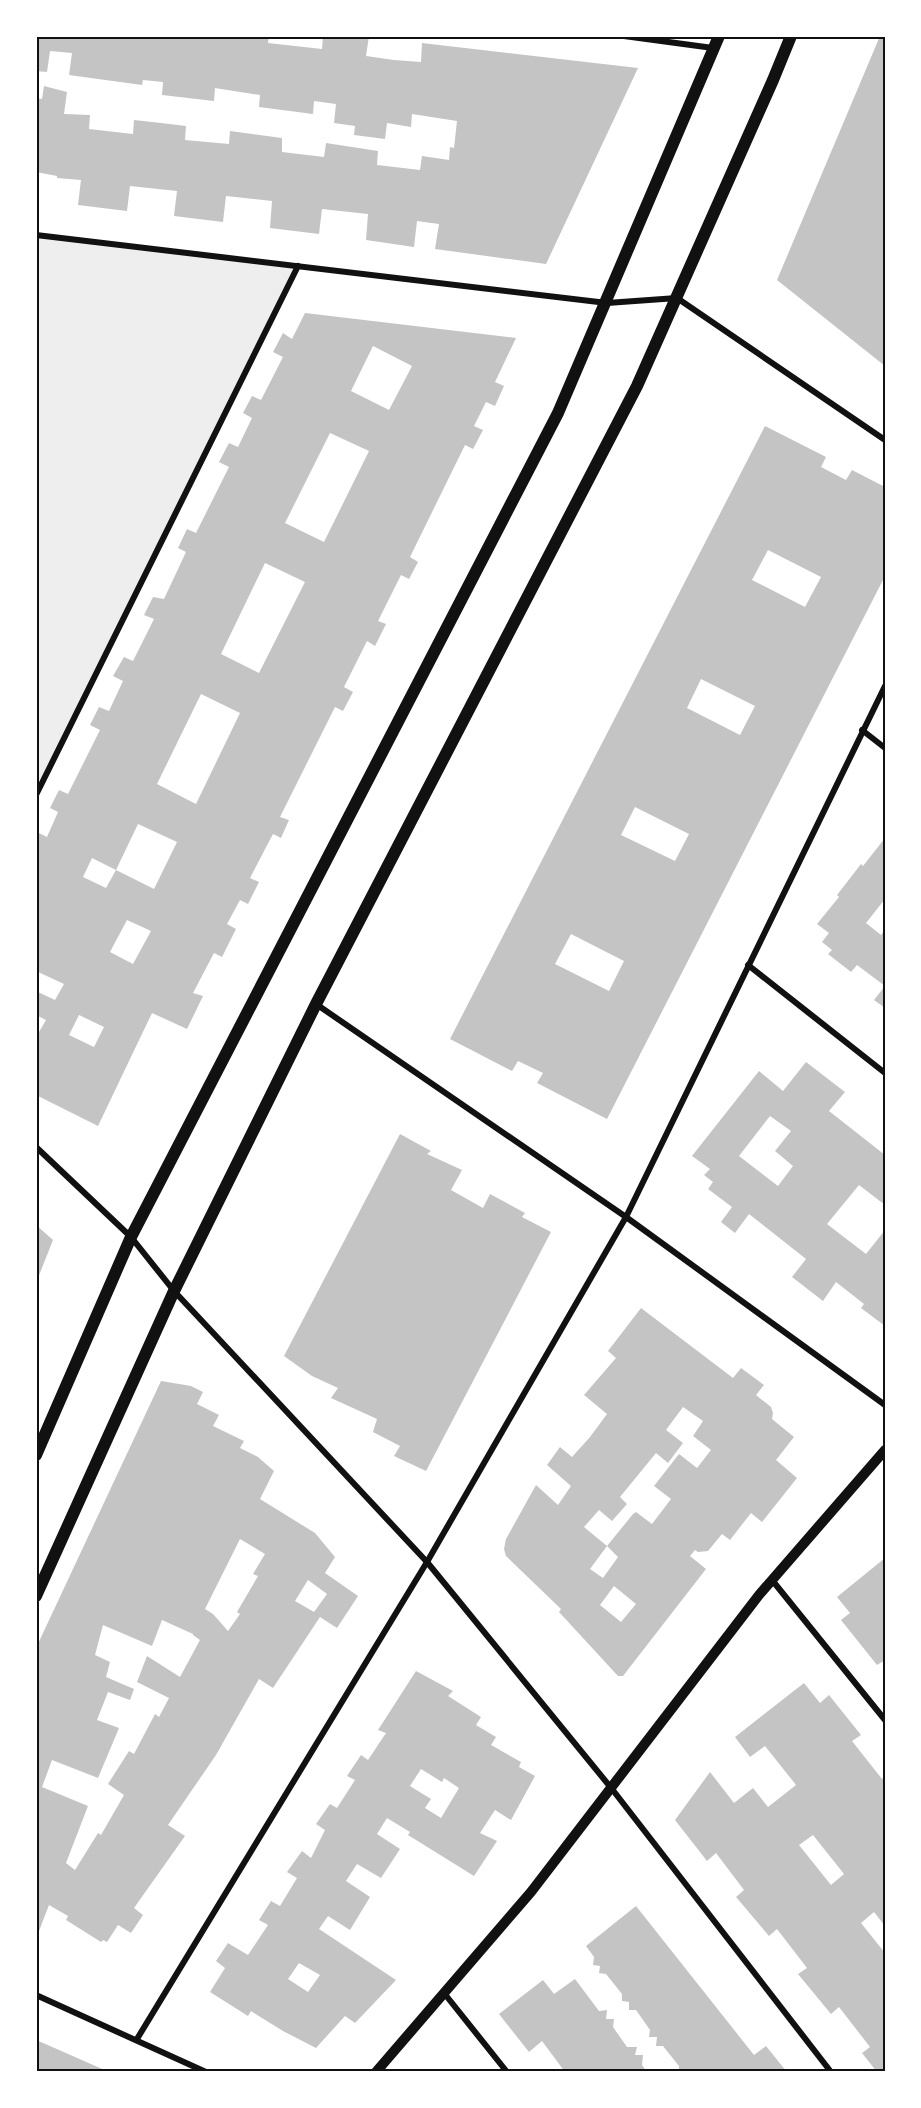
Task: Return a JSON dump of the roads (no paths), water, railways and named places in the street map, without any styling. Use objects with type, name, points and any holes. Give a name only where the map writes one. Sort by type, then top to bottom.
[{"type":"main road","points":[[36,1455],[130,1237],[558,413],[607,303],[719,36]]},
{"type":"main road","points":[[36,1596],[174,1291],[316,1004],[637,386],[790,36]]},
{"type":"street","points":[[624,36],[714,48]]},
{"type":"street","points":[[36,235],[607,303],[677,298],[885,440]]},
{"type":"street","points":[[36,796],[297,266]]},
{"type":"street","points":[[137,2039],[427,1562],[626,1217],[885,686]]},
{"type":"street","points":[[862,730],[885,748]]},
{"type":"street","points":[[748,965],[885,1073]]},
{"type":"street","points":[[316,1004],[626,1217],[885,1405]]},
{"type":"street","points":[[36,1147],[130,1237],[174,1291],[427,1562],[612,1789],[831,2072]]},
{"type":"street","points":[[376,2072],[531,1892],[772,1580],[885,1450]]},
{"type":"street","points":[[772,1580],[885,1720]]},
{"type":"street","points":[[444,1993],[507,2072]]},
{"type":"street","points":[[36,1995],[206,2072]]}]
